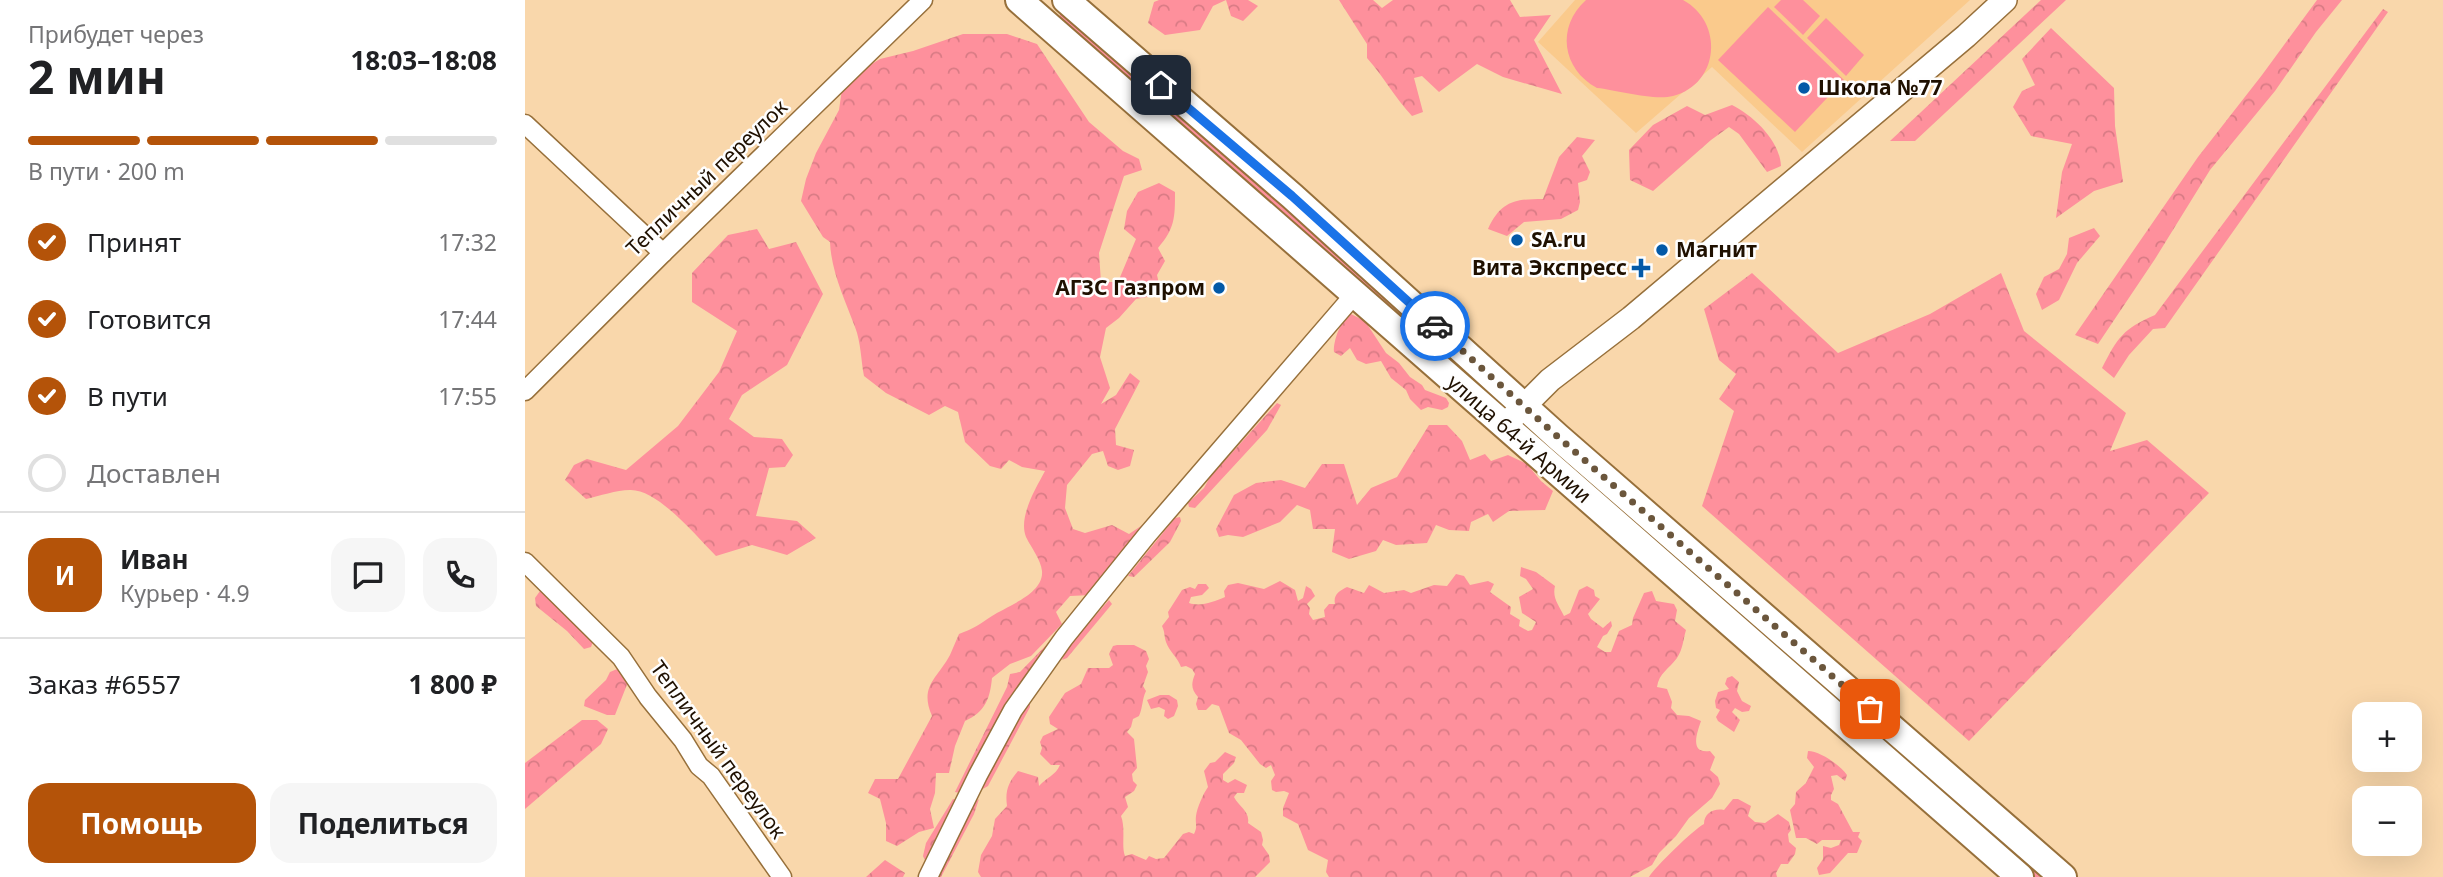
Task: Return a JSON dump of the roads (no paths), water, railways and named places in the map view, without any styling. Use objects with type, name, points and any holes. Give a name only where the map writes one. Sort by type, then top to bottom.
[{"type":"highway","name":"улица 64-й Армии","points":[[1019,0],[2020,877]]},
{"type":"highway","name":"улица 64-й Армии","points":[[1066,0],[1292,196],[1524,405],[2063,877]]},
{"type":"main road","points":[[1504,427],[1550,380],[1631,318],[1966,36],[2005,0]]},
{"type":"street","name":"Тепличный переулок","points":[[526,388],[923,0]]},
{"type":"street","points":[[1040,19],[1058,0]]},
{"type":"street","points":[[525,124],[663,253]]},
{"type":"street","points":[[928,877],[1013,710],[1063,638],[1147,534],[1354,295]]},
{"type":"street","name":"Тепличный переулок","points":[[525,562],[621,657],[648,697],[683,740],[699,766],[711,776],[782,877]]},
{"type":"place","name":"Школа №77","points":[[1804,88]]},
{"type":"place","name":"SA.ru","points":[[1517,240]]},
{"type":"place","name":"Магнит","points":[[1662,250]]},
{"type":"place","name":"Вита Экспресс","points":[[1641,268]]},
{"type":"place","name":"АГЗС Газпром","points":[[1219,288]]}]
